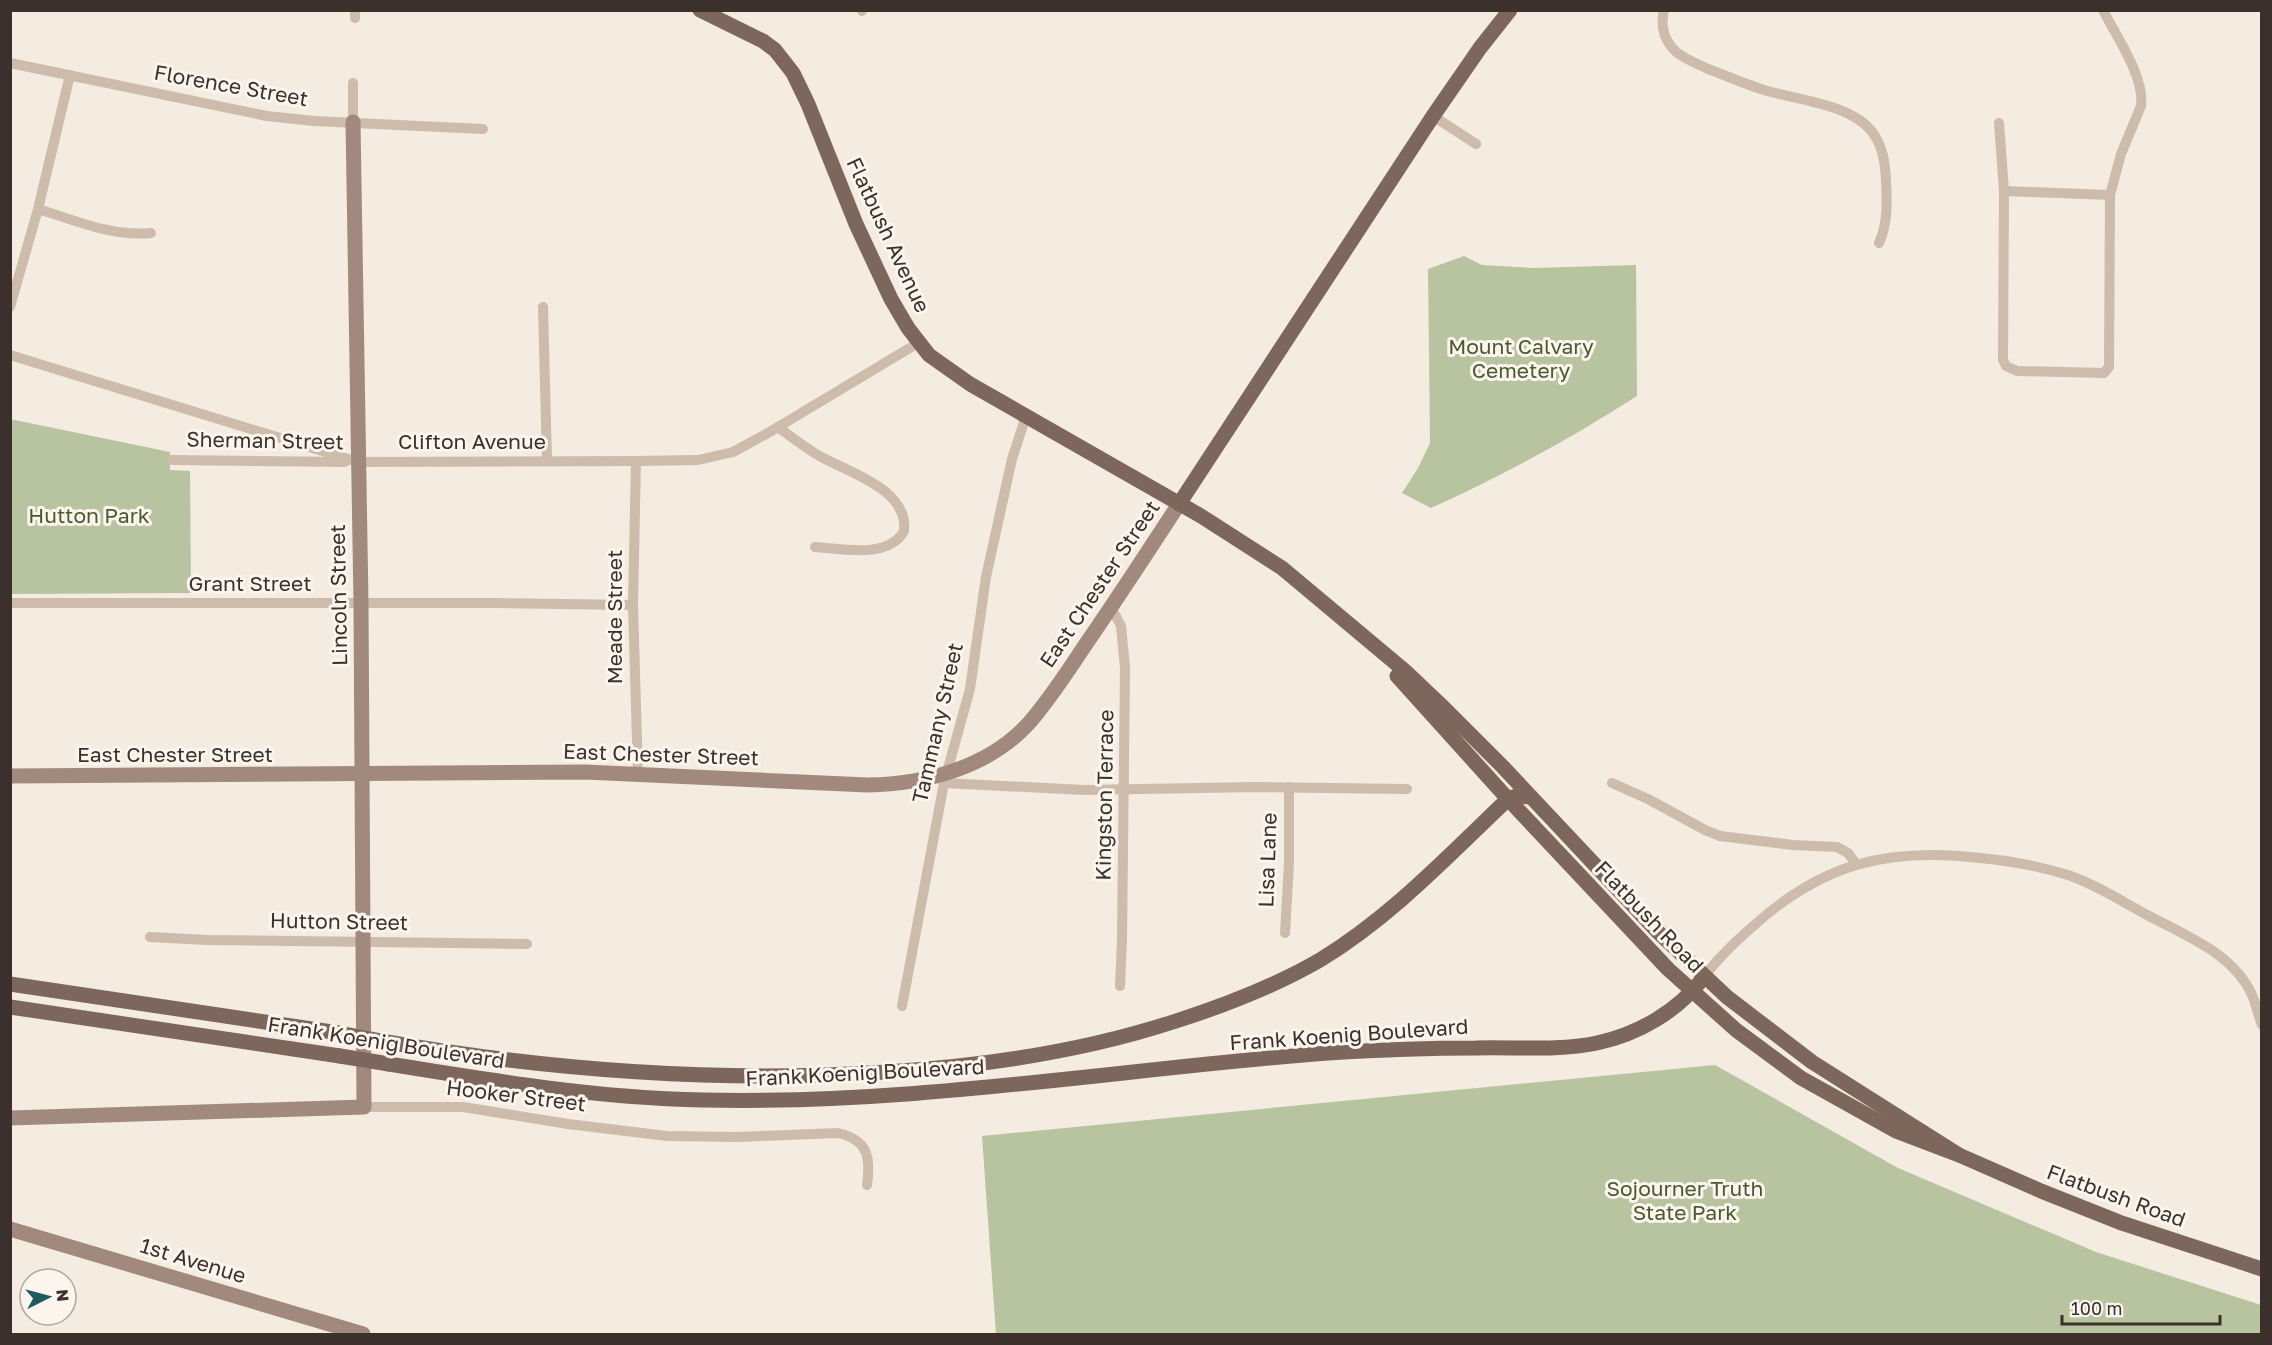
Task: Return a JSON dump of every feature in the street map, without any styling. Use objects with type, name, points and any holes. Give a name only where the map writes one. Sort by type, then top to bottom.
[{"type":"main road","name":"Flatbush Avenue","points":[[700,10],[763,41],[775,50],[793,73],[875,265],[899,314],[918,343],[956,375],[1263,555]]},
{"type":"main road","points":[[1179,504],[1433,116],[1480,48],[1510,10]]},
{"type":"main road","name":"Flatbush Road","points":[[1263,555],[1302,584],[1424,689],[1532,797],[1704,977],[1747,1014],[1791,1047],[1840,1081],[1959,1155]]},
{"type":"main road","name":"Flatbush Road","points":[[1363,638],[1508,799],[1646,947],[1692,993],[1756,1047],[1823,1092],[1896,1131],[1959,1155],[2094,1213],[2262,1269]]},
{"type":"main road","points":[[1508,799],[1516,796],[1532,797]]},
{"type":"main road","name":"Frank Koenig Boulevard","points":[[10,984],[461,1053],[661,1075],[822,1076],[958,1067],[1024,1058],[1136,1034],[1215,1008],[1269,986],[1319,960],[1389,911],[1508,799]]},
{"type":"main road","name":"Frank Koenig Boulevard","points":[[10,1007],[507,1083],[660,1098],[738,1101],[852,1098],[950,1091],[1326,1053],[1403,1049],[1544,1048],[1582,1045],[1613,1039],[1670,1011],[1692,993],[1704,977]]},
{"type":"street","points":[[1664,10],[1662,21],[1664,35],[1674,51],[1696,64],[1765,90],[1844,111],[1872,131],[1881,146],[1887,195],[1884,232],[1879,243]]},
{"type":"street","points":[[1999,123],[2004,191],[2003,360],[2012,370],[2026,372],[2104,373],[2109,367],[2110,195],[2121,154],[2141,106],[2142,91],[2103,10]]},
{"type":"street","name":"Florence Street","points":[[10,63],[267,116],[483,129]]},
{"type":"street","points":[[10,307],[38,209],[70,75]]},
{"type":"street","name":"Lincoln Street","points":[[353,83],[361,603],[364,1107]]},
{"type":"street","points":[[1433,116],[1476,144]]},
{"type":"street","points":[[2004,191],[2110,195]]},
{"type":"street","points":[[38,209],[113,232],[132,235],[151,233]]},
{"type":"street","points":[[543,307],[546,461]]},
{"type":"street","name":"Clifton Avenue","points":[[10,355],[358,462],[636,461],[713,458],[733,452],[918,343]]},
{"type":"street","name":"Tammany Street","points":[[902,1006],[945,778],[970,689],[986,577],[1012,459],[1026,416]]},
{"type":"street","points":[[778,427],[816,454],[873,483],[892,497],[904,514],[904,531],[893,544],[882,548],[865,549],[815,547]]},
{"type":"street","name":"Sherman Street","points":[[172,460],[358,462]]},
{"type":"street","name":"Meade Street","points":[[636,461],[633,605],[638,774]]},
{"type":"street","name":"East Chester Street","points":[[945,778],[990,754],[1027,725],[1047,701],[1179,504]]},
{"type":"street","name":"Grant Street","points":[[10,603],[633,605]]},
{"type":"street","name":"Kingston Terrace","points":[[1111,607],[1121,626],[1125,647],[1125,790],[1120,986]]},
{"type":"street","name":"East Chester Street","points":[[10,776],[362,775],[502,772],[638,774],[867,785],[945,778],[1057,789],[1289,787],[1407,789]]},
{"type":"street","points":[[1612,783],[1720,836],[1793,845],[1837,847],[1848,853],[1856,864]]},
{"type":"street","name":"Lisa Lane","points":[[1285,933],[1289,863],[1289,787]]},
{"type":"street","points":[[1704,977],[1741,937],[1787,898],[1815,881],[1856,864],[1906,854],[1946,854],[2028,863],[2071,876],[2118,899],[2208,948],[2224,960],[2244,982],[2251,994],[2262,1025]]},
{"type":"street","name":"Hutton Street","points":[[150,937],[527,944]]},
{"type":"street","name":"Hooker Street","points":[[10,1118],[364,1107],[463,1107],[568,1125],[667,1136],[736,1137],[838,1133],[850,1136],[861,1143],[867,1154],[869,1172],[867,1185]]},
{"type":"street","name":"1st Avenue","points":[[10,1229],[363,1335]]},
{"type":"green space","name":"Mount Calvary Cemetery","points":[[1464,256],[1482,265],[1533,268],[1636,265],[1637,396],[1536,456],[1431,508],[1402,493],[1430,443],[1428,269]]},
{"type":"green space","name":"Hutton Park","points":[[10,419],[170,452],[170,470],[190,471],[191,593],[11,594]]},
{"type":"green space","name":"Sojourner Truth State Park","points":[[1715,1065],[1898,1168],[2096,1252],[2261,1305],[2261,1334],[996,1334],[982,1136]]}]
